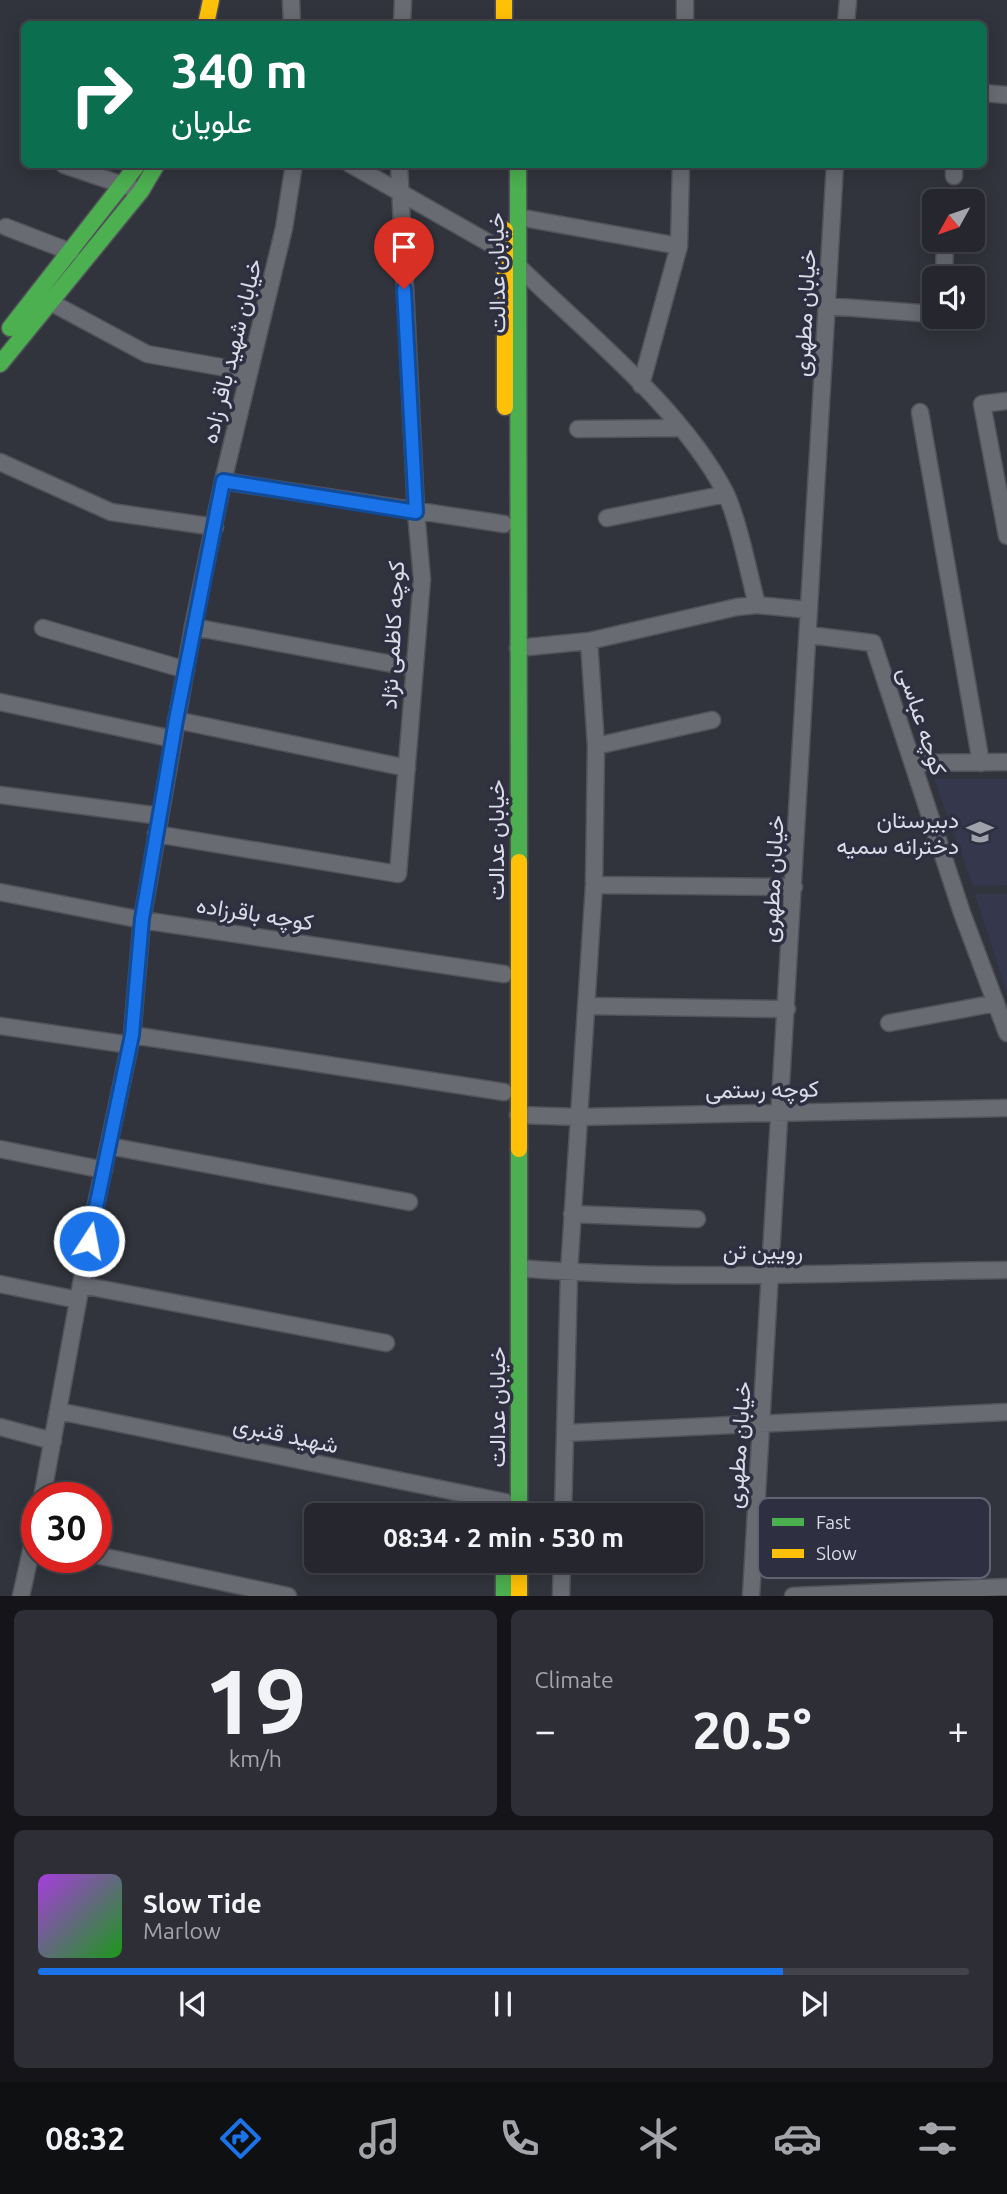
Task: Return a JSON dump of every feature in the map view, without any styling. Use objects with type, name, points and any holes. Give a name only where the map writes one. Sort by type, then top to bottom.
[{"type":"main road","points":[[207,21],[211,0]]},
{"type":"main road","points":[[221,21],[226,0]]},
{"type":"main road","points":[[504,0],[504,21]]},
{"type":"main road","points":[[518,0],[518,21]]},
{"type":"main road","points":[[0,341],[135,168]]},
{"type":"main road","points":[[0,364],[141,191],[155,168]]},
{"type":"main road","name":"خیابان عدالت","points":[[505,168],[505,1503]]},
{"type":"main road","name":"خیابان عدالت","points":[[518,168],[519,1503]]},
{"type":"main road","points":[[503,1595],[504,1573]]},
{"type":"main road","points":[[519,1573],[519,1595]]},
{"type":"street","points":[[291,0],[292,21]]},
{"type":"street","points":[[402,21],[403,0]]},
{"type":"street","points":[[685,0],[685,21]]},
{"type":"street","points":[[846,21],[848,0]]},
{"type":"street","points":[[987,93],[1007,95]]},
{"type":"street","points":[[72,168],[141,191]]},
{"type":"street","name":"خیابان شهید باقر زاده","points":[[45,1482],[108,1146],[131,1040],[142,919],[193,627],[223,481],[284,228],[293,168]]},
{"type":"street","points":[[357,168],[505,252]]},
{"type":"street","name":"کوچه کاظمی نژاد","points":[[156,834],[398,874],[422,579],[398,168]]},
{"type":"street","points":[[641,385],[679,246],[681,168]]},
{"type":"street","name":"خیابان مطهری","points":[[751,1595],[835,168]]},
{"type":"street","points":[[519,218],[679,246]]},
{"type":"street","points":[[6,227],[71,252]]},
{"type":"street","points":[[520,268],[641,385],[681,429],[726,494],[757,605]]},
{"type":"street","points":[[50,302],[147,354],[249,372]]},
{"type":"street","points":[[827,306],[922,313]]},
{"type":"street","points":[[1007,401],[982,404],[1007,536]]},
{"type":"street","points":[[920,412],[981,763]]},
{"type":"street","points":[[578,429],[681,429]]},
{"type":"street","points":[[0,462],[111,512],[215,527]]},
{"type":"street","points":[[223,481],[505,524]]},
{"type":"street","points":[[607,518],[726,494]]},
{"type":"street","points":[[517,648],[589,641],[757,605],[809,610]]},
{"type":"street","points":[[193,627],[414,668]]},
{"type":"street","points":[[43,628],[186,670]]},
{"type":"street","name":"کوچه عباسی","points":[[809,635],[873,643],[1007,1033]]},
{"type":"street","points":[[563,1503],[569,1272],[594,885],[596,746],[589,641]]},
{"type":"street","points":[[0,702],[173,739]]},
{"type":"street","points":[[176,720],[407,768]]},
{"type":"street","points":[[596,746],[712,720]]},
{"type":"street","points":[[913,763],[1007,762]]},
{"type":"street","points":[[0,795],[160,816]]},
{"type":"street","points":[[594,885],[794,887]]},
{"type":"street","name":"کوچه باقرزاده","points":[[0,892],[142,919],[504,974]]},
{"type":"street","points":[[889,1023],[996,1003]]},
{"type":"street","points":[[586,1006],[787,1009]]},
{"type":"street","points":[[0,1026],[131,1040],[504,1092]]},
{"type":"street","name":"کوچه رستمی","points":[[518,1115],[578,1117],[1007,1108]]},
{"type":"street","points":[[108,1146],[409,1202]]},
{"type":"street","points":[[0,1149],[104,1170]]},
{"type":"street","points":[[572,1214],[697,1219]]},
{"type":"street","name":"رویین تن","points":[[519,1268],[569,1272],[771,1273],[1007,1270]]},
{"type":"street","points":[[0,1284],[80,1292],[386,1343]]},
{"type":"street","name":"شهید قنبری","points":[[58,1410],[478,1503]]},
{"type":"street","points":[[565,1433],[1007,1412]]},
{"type":"street","points":[[0,1427],[53,1441]]},
{"type":"street","points":[[112,1558],[288,1595]]},
{"type":"street","points":[[21,1595],[27,1573]]},
{"type":"street","points":[[561,1595],[562,1573]]},
{"type":"street","points":[[793,1595],[1007,1587]]},
{"type":"shaded area","name":"دبیرستان دخترانه سمیه","points":[[934,779],[1007,779],[1007,885],[973,886]]},
{"type":"shaded area","points":[[975,894],[1007,894],[1007,993]]},
{"type":"traffic: fast","points":[[10,328],[135,168]]},
{"type":"traffic: fast","points":[[0,364],[141,191],[155,168]]},
{"type":"traffic: fast","points":[[518,168],[519,862]]},
{"type":"traffic: fast","points":[[519,1149],[519,1503]]},
{"type":"traffic: fast","points":[[504,1573],[504,1596]]},
{"type":"traffic: slow","points":[[207,21],[211,0]]},
{"type":"traffic: slow","points":[[504,0],[504,21]]},
{"type":"traffic: slow","points":[[505,230],[505,407]]},
{"type":"traffic: slow","points":[[519,862],[519,1149]]},
{"type":"traffic: slow","points":[[519,1573],[519,1596]]},
{"type":"place","name":"دبیرستان دخترانه سمیه","points":[[980,832]]},
{"type":"route","points":[[89,1241],[132,1035],[142,919],[193,627],[223,481],[416,512],[404,289]]}]
